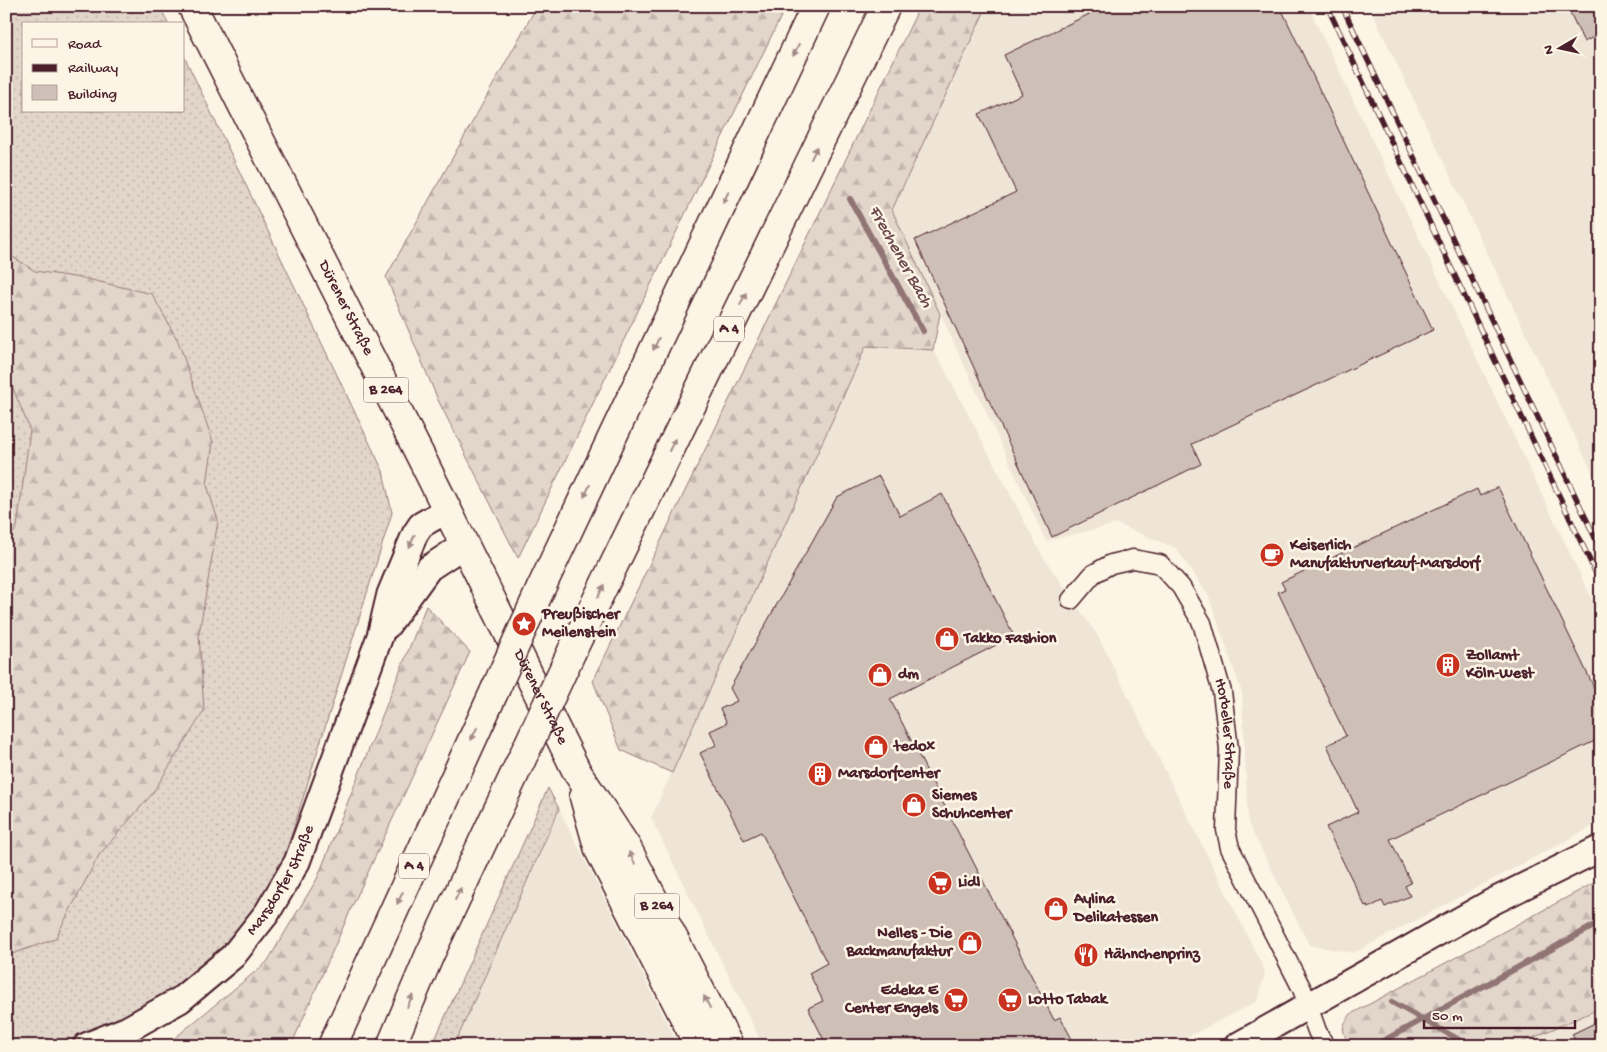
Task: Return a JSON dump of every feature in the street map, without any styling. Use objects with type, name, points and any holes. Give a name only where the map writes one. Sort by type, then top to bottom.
[{"type":"main road","name":"Dürener Straße","points":[[192,6],[447,510],[577,772],[627,848],[729,1046]]},
{"type":"main road","name":"A 4","points":[[332,1046],[541,588],[816,6]]},
{"type":"main road","name":"A 4","points":[[391,1046],[430,954],[572,651],[886,6]]},
{"type":"main road","name":"Dürener Straße","points":[[577,772],[599,850],[699,1046]]},
{"type":"street","name":"Marsdorfer Straße","points":[[86,1046],[128,1029],[180,1000],[233,956],[267,913],[297,862],[380,636],[390,594],[415,534],[421,525],[447,510]]},
{"type":"street","name":"Marsdorfer Straße","points":[[380,636],[429,568],[464,545]]},
{"type":"street","name":"Horbeller Straße","points":[[1071,600],[1093,574],[1111,564],[1132,559],[1160,564],[1180,587],[1202,623],[1222,692],[1229,749],[1226,830],[1230,848],[1309,1005],[1317,1030],[1325,1046]]},
{"type":"street","points":[[1237,1046],[1492,902],[1601,848]]},
{"type":"shaded area","points":[[987,6],[1308,6],[1601,618],[1601,822],[1354,953],[1309,945],[1248,823],[1242,693],[1209,597],[1176,548],[1117,524],[1046,541],[892,210]]},
{"type":"shaded area","points":[[1369,6],[1601,6],[1601,491]]},
{"type":"shaded area","points":[[866,346],[933,350],[943,366],[1042,555],[1098,636],[1265,971],[1258,1001],[1170,1046],[763,1046],[651,818]]},
{"type":"shaded area","points":[[548,788],[559,809],[679,1046],[432,1046]]},
{"type":"shaded area","points":[[1601,1009],[1601,1046],[1512,1046],[1514,1045]]},
{"type":"green space","points":[[6,6],[160,6],[167,22],[22,22],[22,112],[185,112],[185,58],[383,471],[392,513],[283,862],[256,905],[221,948],[169,992],[117,1020],[55,1046],[6,1046]]},
{"type":"green space","points":[[537,6],[786,6],[518,558],[438,400],[386,277]]},
{"type":"green space","points":[[920,6],[987,6],[892,210],[940,314],[933,350],[866,346],[672,773],[621,750],[593,681]]},
{"type":"green space","points":[[8,254],[35,271],[87,279],[152,294],[178,341],[213,442],[207,485],[218,521],[199,634],[204,711],[152,794],[99,855],[55,939],[6,956],[6,545],[17,527],[30,430],[6,371],[6,255]]},
{"type":"green space","points":[[426,606],[470,652],[351,909],[291,1046],[165,1046],[267,962],[317,879]]},
{"type":"green space","points":[[548,788],[559,809],[454,1046],[432,1046]]},
{"type":"green space","points":[[1601,879],[1601,1008],[1514,1046],[1350,1046],[1343,1030],[1351,1014]]},
{"type":"building","points":[[1106,6],[1280,6],[1433,330],[1192,444],[1201,464],[1052,537],[915,240],[1016,192],[979,114],[1022,94],[1004,55]]},
{"type":"building","points":[[1567,6],[1601,6],[1601,33],[1584,42]]},
{"type":"building","name":"Marsdorfcenter","points":[[879,476],[900,516],[942,494],[1014,636],[890,699],[1054,1020],[1060,1017],[1072,1039],[1059,1046],[827,1046],[808,1008],[823,1001],[809,973],[827,963],[761,832],[744,840],[700,753],[716,745],[710,731],[727,723],[720,709],[737,701],[730,688],[837,497]]},
{"type":"building","name":"Zollamt Köln-West","points":[[1498,487],[1601,702],[1601,738],[1390,839],[1411,883],[1405,886],[1410,896],[1385,907],[1382,901],[1368,908],[1367,905],[1365,906],[1326,827],[1358,812],[1327,745],[1346,736],[1278,592],[1285,589],[1281,582],[1477,489],[1480,496]]},
{"type":"building","points":[[1601,1020],[1601,1046],[1578,1046],[1572,1034]]},
{"type":"waterway","name":"Frechener Bach","points":[[850,199],[923,331]]},
{"type":"waterway","points":[[1374,1046],[1601,922]]},
{"type":"waterway","name":"Frechener Bach","points":[[1392,1002],[1470,1046]]},
{"type":"railway","points":[[1327,6],[1601,584]]},
{"type":"railway","points":[[1342,6],[1601,550]]},
{"type":"place","name":"Keiserlich Manufakturverkauf-Marsdorf","points":[[1272,555]]},
{"type":"place","name":"Preußischer Meilenstein","points":[[524,624]]},
{"type":"place","name":"Takko Fashion","points":[[947,639]]},
{"type":"place","name":"Zollamt Köln-West","points":[[1448,665]]},
{"type":"place","name":"dm","points":[[880,675]]},
{"type":"place","name":"tedox","points":[[876,747]]},
{"type":"place","name":"Marsdorfcenter","points":[[820,774]]},
{"type":"place","name":"Siemes Schuhcenter","points":[[914,805]]},
{"type":"place","name":"Lidl","points":[[940,883]]},
{"type":"place","name":"Aylina Delikatessen","points":[[1056,909]]},
{"type":"place","name":"Nelles - Die Backmanufaktur","points":[[970,943]]},
{"type":"place","name":"Hähnchenprinz","points":[[1086,955]]},
{"type":"place","name":"Edeka E Center Engels","points":[[956,1000]]},
{"type":"place","name":"Lotto Tabak","points":[[1010,1000]]}]
